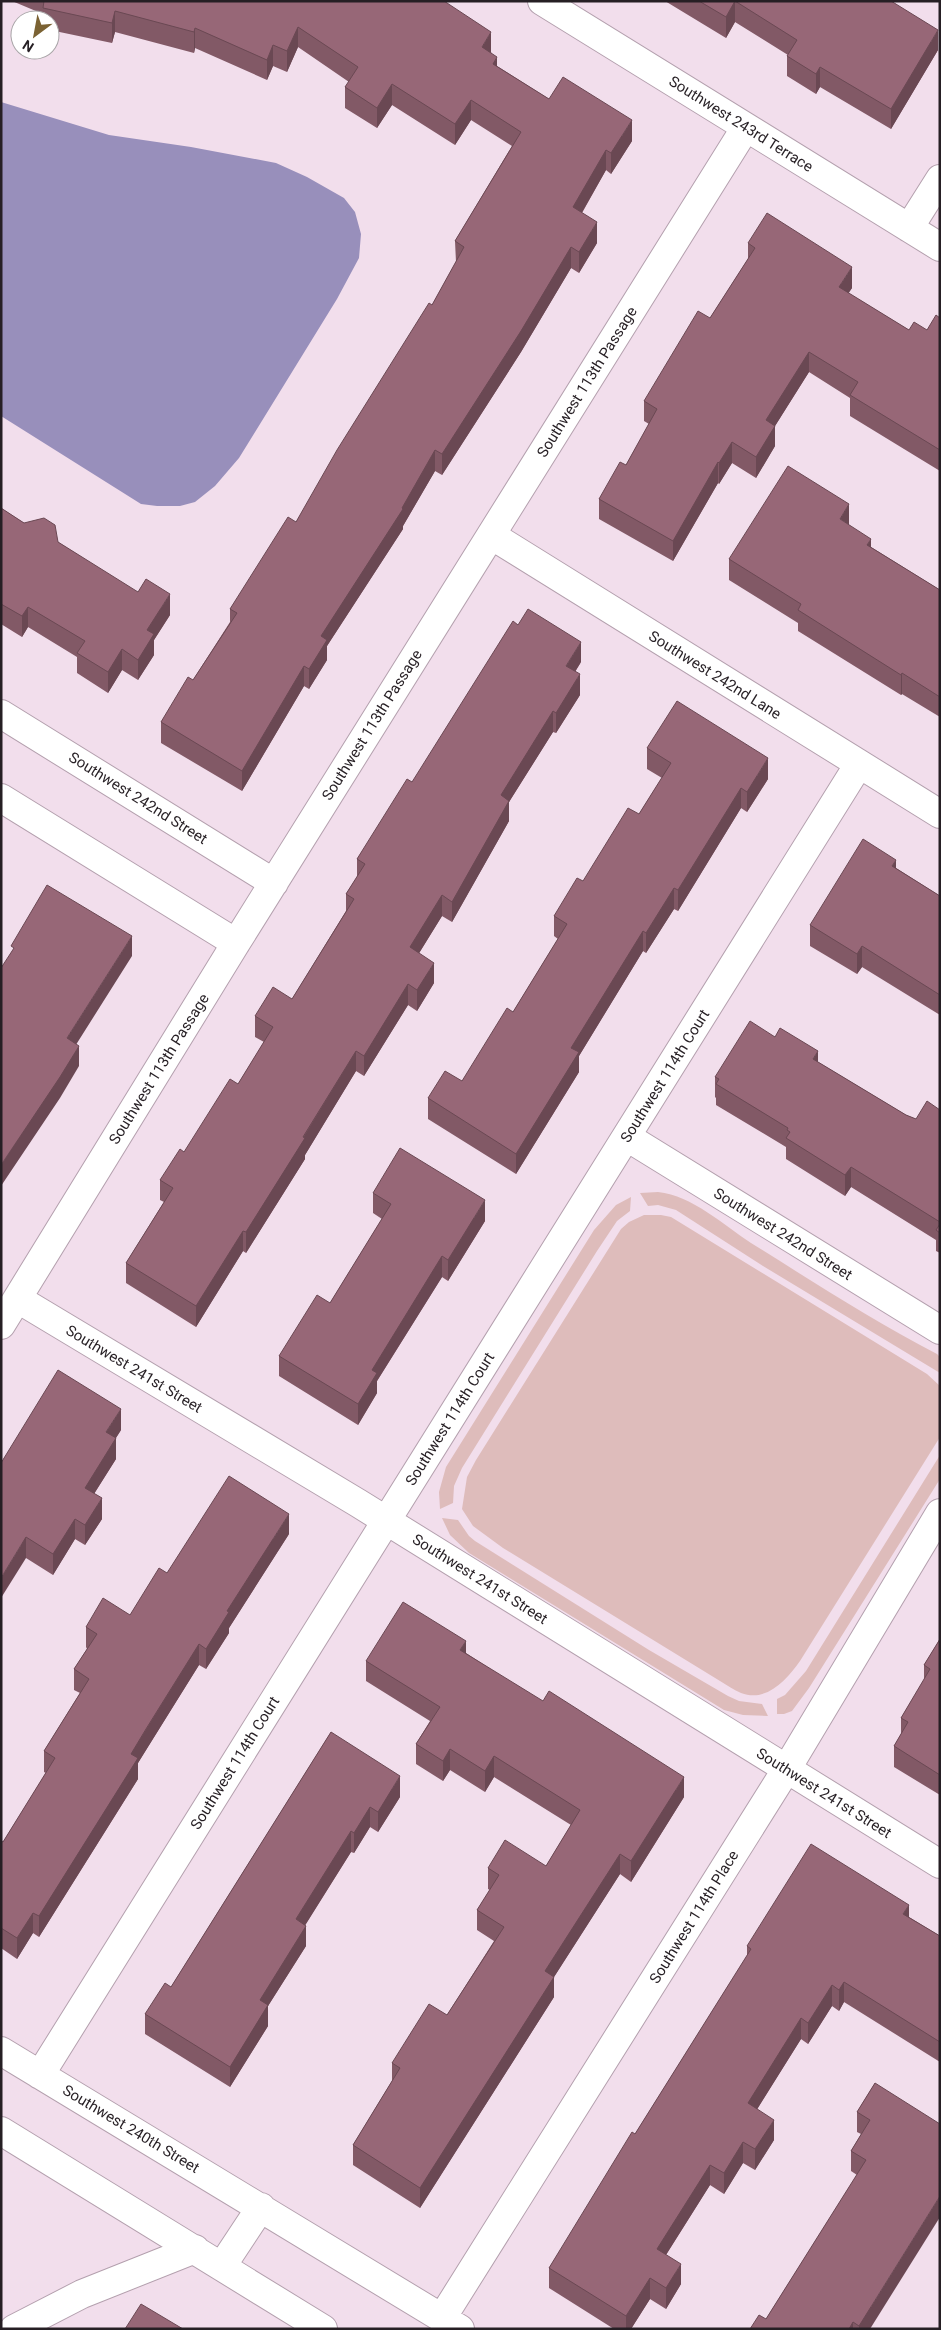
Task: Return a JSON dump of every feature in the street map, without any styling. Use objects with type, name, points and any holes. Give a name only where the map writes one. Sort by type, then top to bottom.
[{"type":"street","name":"Southwest 243rd Terrace","points":[[542,1],[940,247]]},
{"type":"street","name":"Southwest 113th Passage","points":[[1,1325],[236,943],[746,127]]},
{"type":"street","points":[[909,228],[940,179]]},
{"type":"street","name":"Southwest 242nd Lane","points":[[491,536],[940,814]]},
{"type":"street","name":"Southwest 242nd Street","points":[[1,714],[274,883]]},
{"type":"street","name":"Southwest 114th Court","points":[[40,2075],[859,764]]},
{"type":"street","points":[[1,798],[236,943]]},
{"type":"street","name":"Southwest 242nd Street","points":[[626,1137],[940,1330]]},
{"type":"street","name":"Southwest 241st Street","points":[[18,1299],[386,1521],[940,1864]]},
{"type":"street","name":"Southwest 114th Place","points":[[451,2323],[940,1512]]},
{"type":"street","name":"Southwest 240th Street","points":[[1,2051],[451,2323]]},
{"type":"street","points":[[1,2131],[323,2329]]},
{"type":"street","points":[[222,2266],[260,2206]]},
{"type":"street","points":[[14,2329],[82,2294],[195,2249]]},
{"type":"shaded area","points":[[1,102],[109,135],[191,147],[276,163],[307,177],[344,198],[355,212],[361,234],[359,258],[337,299],[239,458],[215,486],[195,502],[180,506],[141,504],[1,416]]},
{"type":"shaded area","points":[[658,1192],[683,1199],[695,1205],[751,1243],[843,1300],[937,1354],[940,1357],[940,1373],[763,1266],[676,1210],[658,1205],[648,1206],[640,1193]]},
{"type":"shaded area","points":[[631,1197],[630,1211],[617,1221],[597,1251],[462,1468],[454,1486],[453,1503],[440,1509],[439,1492],[446,1467],[594,1230],[616,1205]]},
{"type":"shaded area","points":[[644,1215],[671,1217],[927,1374],[940,1386],[940,1437],[800,1661],[775,1688],[759,1695],[741,1693],[733,1689],[503,1548],[473,1526],[462,1509],[467,1477],[476,1460],[621,1229],[629,1222]]},
{"type":"shaded area","points":[[940,1455],[940,1479],[809,1688],[792,1711],[777,1714],[777,1699],[785,1695],[806,1671]]},
{"type":"shaded area","points":[[442,1518],[458,1520],[469,1536],[475,1541],[649,1650],[728,1696],[739,1701],[762,1704],[768,1716],[743,1715],[724,1710],[469,1553],[450,1535]]},
{"type":"building","points":[[44,1],[444,1],[491,32],[482,47],[497,57],[493,64],[549,99],[563,77],[632,120],[611,153],[606,150],[573,207],[597,222],[579,252],[571,247],[521,331],[442,454],[435,450],[403,509],[321,636],[327,640],[309,669],[304,666],[242,771],[161,722],[188,677],[193,680],[237,613],[230,609],[288,517],[296,522],[337,450],[429,303],[432,305],[464,247],[455,241],[521,132],[471,100],[455,124],[392,84],[377,108],[345,87],[358,67],[298,27],[287,51],[273,45],[267,60],[195,28],[194,32],[115,11],[112,23],[60,12],[60,10],[43,8]]},
{"type":"building","points":[[699,1],[735,1],[726,17]]},
{"type":"building","points":[[735,1],[891,1],[938,30],[891,109],[820,67],[816,74],[787,56],[797,40]]},
{"type":"building","points":[[767,213],[852,267],[839,287],[909,330],[914,322],[927,330],[936,315],[940,318],[940,450],[850,395],[858,382],[809,352],[766,420],[775,426],[756,457],[732,442],[718,462],[673,541],[599,499],[620,462],[626,465],[657,409],[644,401],[698,311],[710,318],[755,248],[748,243]]},
{"type":"building","points":[[788,466],[849,504],[840,519],[871,539],[867,545],[940,590],[940,697],[902,673],[901,675],[798,610],[801,604],[729,559]]},
{"type":"building","points":[[1,508],[24,523],[44,518],[55,525],[58,542],[138,592],[146,579],[170,594],[147,630],[154,634],[138,660],[122,649],[108,672],[77,653],[85,641],[28,607],[22,616],[1,604]]},
{"type":"building","points":[[528,609],[581,642],[566,666],[580,674],[556,713],[553,711],[501,795],[509,801],[452,902],[442,895],[410,947],[434,963],[417,990],[408,984],[364,1056],[356,1051],[303,1137],[305,1138],[246,1232],[243,1231],[196,1306],[126,1263],[173,1188],[160,1180],[180,1149],[184,1152],[230,1079],[238,1084],[273,1027],[255,1016],[273,987],[292,999],[354,899],[346,894],[365,864],[357,859],[407,779],[412,782],[513,621],[518,625]]},
{"type":"building","points":[[677,701],[768,758],[747,792],[741,788],[678,890],[674,888],[646,933],[643,931],[571,1048],[579,1052],[516,1154],[428,1098],[445,1071],[462,1081],[507,1008],[513,1012],[567,924],[554,916],[577,878],[583,881],[628,808],[639,814],[671,763],[647,748]]},
{"type":"building","points":[[863,839],[896,860],[892,866],[940,896],[940,995],[862,946],[857,954],[810,925]]},
{"type":"building","points":[[47,885],[132,936],[67,1038],[79,1046],[1,1165],[1,968],[14,948],[11,946]]},
{"type":"building","points":[[750,1021],[775,1037],[780,1028],[818,1051],[813,1059],[906,1115],[916,1119],[927,1101],[940,1110],[940,1222],[851,1167],[845,1175],[786,1138],[790,1132],[787,1130],[788,1128],[716,1084],[719,1079],[715,1077]]},
{"type":"building","points":[[400,1148],[485,1200],[448,1260],[442,1256],[372,1370],[377,1373],[358,1404],[279,1356],[317,1295],[330,1303],[391,1204],[373,1193]]},
{"type":"building","points":[[940,1224],[940,1233],[936,1230]]},
{"type":"building","points":[[58,1370],[121,1409],[106,1432],[116,1438],[85,1488],[102,1498],[85,1525],[75,1519],[53,1554],[26,1537],[1,1578],[1,1463]]},
{"type":"building","points":[[229,1476],[289,1514],[227,1611],[229,1612],[206,1649],[199,1644],[146,1729],[131,1754],[138,1758],[39,1916],[33,1913],[17,1938],[1,1928],[1,1841],[3,1842],[55,1758],[44,1751],[89,1679],[74,1669],[97,1634],[86,1627],[103,1598],[130,1615],[159,1568],[167,1573]]},
{"type":"building","points":[[403,1602],[466,1641],[460,1650],[543,1701],[549,1691],[684,1777],[631,1861],[620,1854],[545,1971],[554,1977],[420,2188],[353,2145],[400,2068],[392,2063],[429,2004],[447,2015],[504,1927],[477,1910],[499,1875],[488,1868],[505,1840],[546,1866],[580,1810],[494,1756],[485,1771],[450,1749],[443,1761],[416,1744],[440,1707],[366,1661]]},
{"type":"building","points":[[940,1639],[940,1775],[894,1746],[908,1722],[901,1718],[930,1669],[924,1665]]},
{"type":"building","points":[[331,1732],[400,1776],[378,1812],[370,1807],[354,1833],[351,1831],[296,1919],[306,1926],[260,2000],[268,2005],[230,2067],[145,2014],[165,1983],[171,1987]]},
{"type":"building","points":[[811,1844],[909,1905],[903,1914],[940,1936],[940,2042],[844,1982],[839,1990],[832,1985],[808,2023],[801,2018],[748,2103],[774,2120],[755,2149],[743,2142],[724,2173],[710,2165],[657,2249],[681,2264],[666,2288],[650,2278],[626,2316],[549,2268],[632,2132],[635,2134],[751,1949],[747,1946]]},
{"type":"building","points":[[875,2083],[940,2124],[940,2196],[859,2326],[853,2322],[849,2329],[750,2329],[759,2315],[766,2319],[866,2160],[851,2151],[870,2120],[857,2112]]},
{"type":"building","points":[[141,2304],[183,2329],[125,2329]]}]
